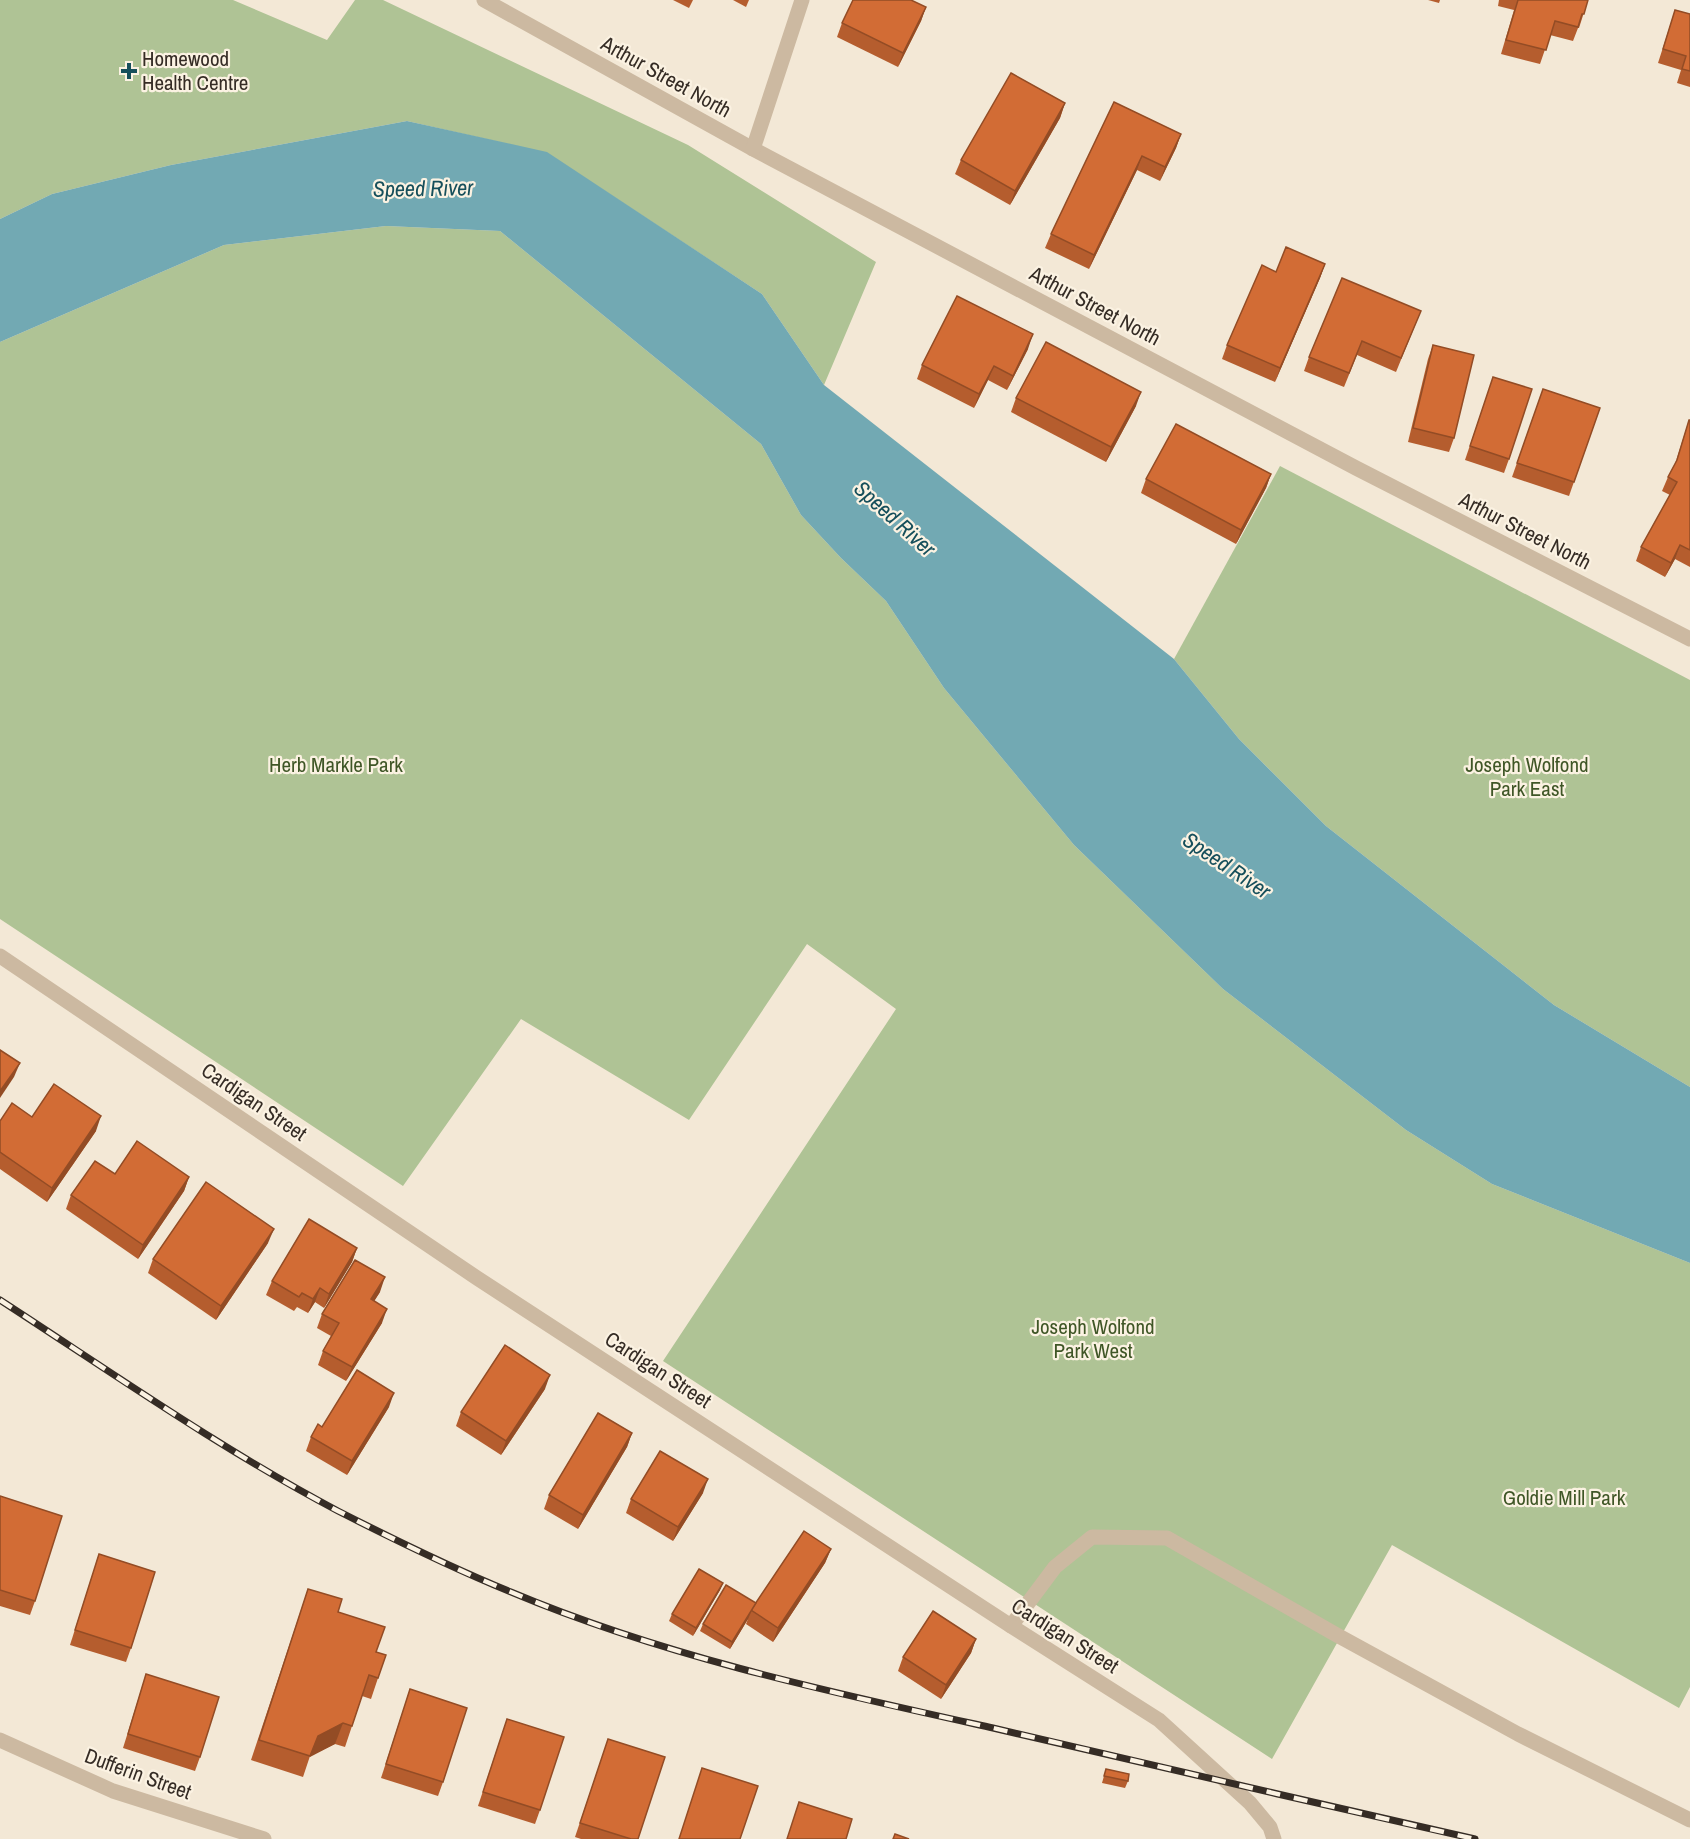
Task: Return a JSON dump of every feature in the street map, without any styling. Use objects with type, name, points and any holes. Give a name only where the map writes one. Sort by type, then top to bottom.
[{"type":"street","name":"Arthur Street North","points":[[484,0],[753,149],[1335,457],[1690,639]]},
{"type":"street","points":[[753,149],[802,0]]},
{"type":"street","name":"Cardigan Street","points":[[0,956],[477,1278],[1011,1626],[1160,1720],[1250,1803],[1270,1827],[1274,1839]]},
{"type":"street","points":[[1011,1626],[1055,1567],[1092,1537],[1167,1538],[1335,1634],[1518,1734],[1690,1820]]},
{"type":"street","name":"Dufferin Street","points":[[0,1740],[113,1791],[264,1839]]},
{"type":"green space","points":[[0,0],[233,0],[327,40],[355,0],[383,0],[688,145],[876,262],[824,385],[762,294],[547,153],[407,121],[171,165],[52,194],[0,219]]},
{"type":"green space","points":[[386,226],[500,231],[761,444],[801,515],[886,601],[944,688],[1074,845],[1223,989],[1406,1130],[1492,1184],[1690,1263],[1690,1687],[1679,1708],[1392,1545],[1272,1759],[663,1361],[896,1009],[807,944],[689,1120],[521,1019],[403,1186],[0,919],[0,342],[224,245]]},
{"type":"green space","name":"Joseph Wolfond Park East","points":[[1280,466],[1690,680],[1690,1087],[1554,1005],[1326,826],[1239,739],[1174,659]]},
{"type":"water","name":"Speed River","points":[[407,121],[547,152],[762,294],[824,385],[1174,659],[1239,739],[1326,826],[1554,1005],[1690,1087],[1690,1263],[1492,1184],[1406,1130],[1223,989],[1074,845],[944,688],[886,601],[801,515],[761,444],[500,231],[386,226],[224,245],[0,342],[0,219],[52,194],[171,165]]},
{"type":"building","points":[[853,0],[911,0],[926,7],[903,53],[842,23]]},
{"type":"building","points":[[1518,0],[1588,0],[1578,27],[1555,21],[1546,50],[1506,40]]},
{"type":"building","points":[[1675,10],[1690,14],[1690,71],[1682,69],[1686,56],[1663,49]]},
{"type":"building","points":[[1011,73],[1065,103],[1015,191],[961,160]]},
{"type":"building","points":[[1114,102],[1181,134],[1165,167],[1142,156],[1094,255],[1051,234]]},
{"type":"building","points":[[1286,247],[1325,264],[1280,368],[1227,345],[1262,265],[1276,272]]},
{"type":"building","points":[[1342,278],[1421,311],[1401,358],[1362,341],[1349,373],[1309,357]]},
{"type":"building","points":[[957,296],[1033,334],[1013,376],[994,366],[979,394],[922,365]]},
{"type":"building","points":[[1046,342],[1141,392],[1111,447],[1016,398]]},
{"type":"building","points":[[1433,345],[1474,355],[1454,438],[1413,428]]},
{"type":"building","points":[[1493,377],[1532,389],[1509,459],[1470,446]]},
{"type":"building","points":[[1543,389],[1600,408],[1574,482],[1517,463]]},
{"type":"building","points":[[1689,420],[1690,550],[1680,545],[1671,563],[1641,547],[1677,482],[1668,477],[1677,460]]},
{"type":"building","points":[[1176,424],[1271,474],[1241,530],[1146,479]]},
{"type":"building","points":[[0,1050],[20,1063],[0,1091]]},
{"type":"building","points":[[54,1084],[101,1116],[52,1188],[0,1152],[0,1121],[12,1103],[32,1117]]},
{"type":"building","points":[[137,1141],[189,1177],[143,1245],[71,1195],[95,1161],[115,1174]]},
{"type":"building","points":[[206,1182],[274,1229],[221,1306],[153,1259]]},
{"type":"building","points":[[309,1219],[357,1248],[329,1294],[320,1288],[313,1299],[302,1293],[299,1297],[272,1281]]},
{"type":"building","points":[[355,1260],[385,1277],[371,1299],[387,1309],[352,1367],[323,1351],[339,1323],[322,1314]]},
{"type":"building","points":[[505,1345],[550,1375],[506,1441],[461,1412]]},
{"type":"building","points":[[357,1370],[394,1393],[352,1461],[311,1437],[318,1424],[322,1427]]},
{"type":"building","points":[[598,1413],[632,1433],[583,1515],[549,1495]]},
{"type":"building","points":[[660,1451],[708,1479],[678,1527],[631,1499]]},
{"type":"building","points":[[0,1496],[62,1516],[35,1601],[0,1590]]},
{"type":"building","points":[[804,1531],[831,1549],[778,1628],[751,1610]]},
{"type":"building","points":[[99,1554],[155,1572],[131,1648],[75,1630]]},
{"type":"building","points":[[699,1569],[723,1583],[696,1628],[672,1614]]},
{"type":"building","points":[[726,1585],[756,1603],[732,1642],[703,1624]]},
{"type":"building","points":[[308,1589],[342,1599],[338,1612],[385,1627],[376,1652],[386,1655],[378,1678],[369,1675],[352,1726],[343,1723],[318,1736],[310,1756],[259,1740]]},
{"type":"building","points":[[933,1611],[976,1639],[946,1685],[903,1657]]},
{"type":"building","points":[[146,1674],[219,1697],[200,1757],[128,1734]]},
{"type":"building","points":[[410,1689],[467,1708],[443,1782],[386,1764]]},
{"type":"building","points":[[507,1719],[564,1737],[540,1810],[483,1792]]},
{"type":"building","points":[[608,1739],[665,1757],[638,1839],[631,1839],[580,1823]]},
{"type":"building","points":[[702,1768],[758,1786],[740,1839],[679,1839]]},
{"type":"building","points":[[1106,1769],[1129,1774],[1128,1781],[1104,1776]]},
{"type":"building","points":[[799,1802],[852,1819],[846,1839],[787,1839]]},
{"type":"building","points":[[895,1834],[909,1839],[893,1839]]},
{"type":"railway","points":[[0,1300],[167,1409],[294,1487],[359,1522],[445,1563],[570,1615],[629,1636],[749,1671],[1475,1839]]},
{"type":"place","name":"Homewood Health Centre","points":[[129,71]]},
{"type":"park label","name":"Herb Markle Park","points":[[336,765]]},
{"type":"park label","name":"Joseph Wolfond Park West","points":[[1093,1339]]},
{"type":"park label","name":"Goldie Mill Park","points":[[1564,1498]]}]
